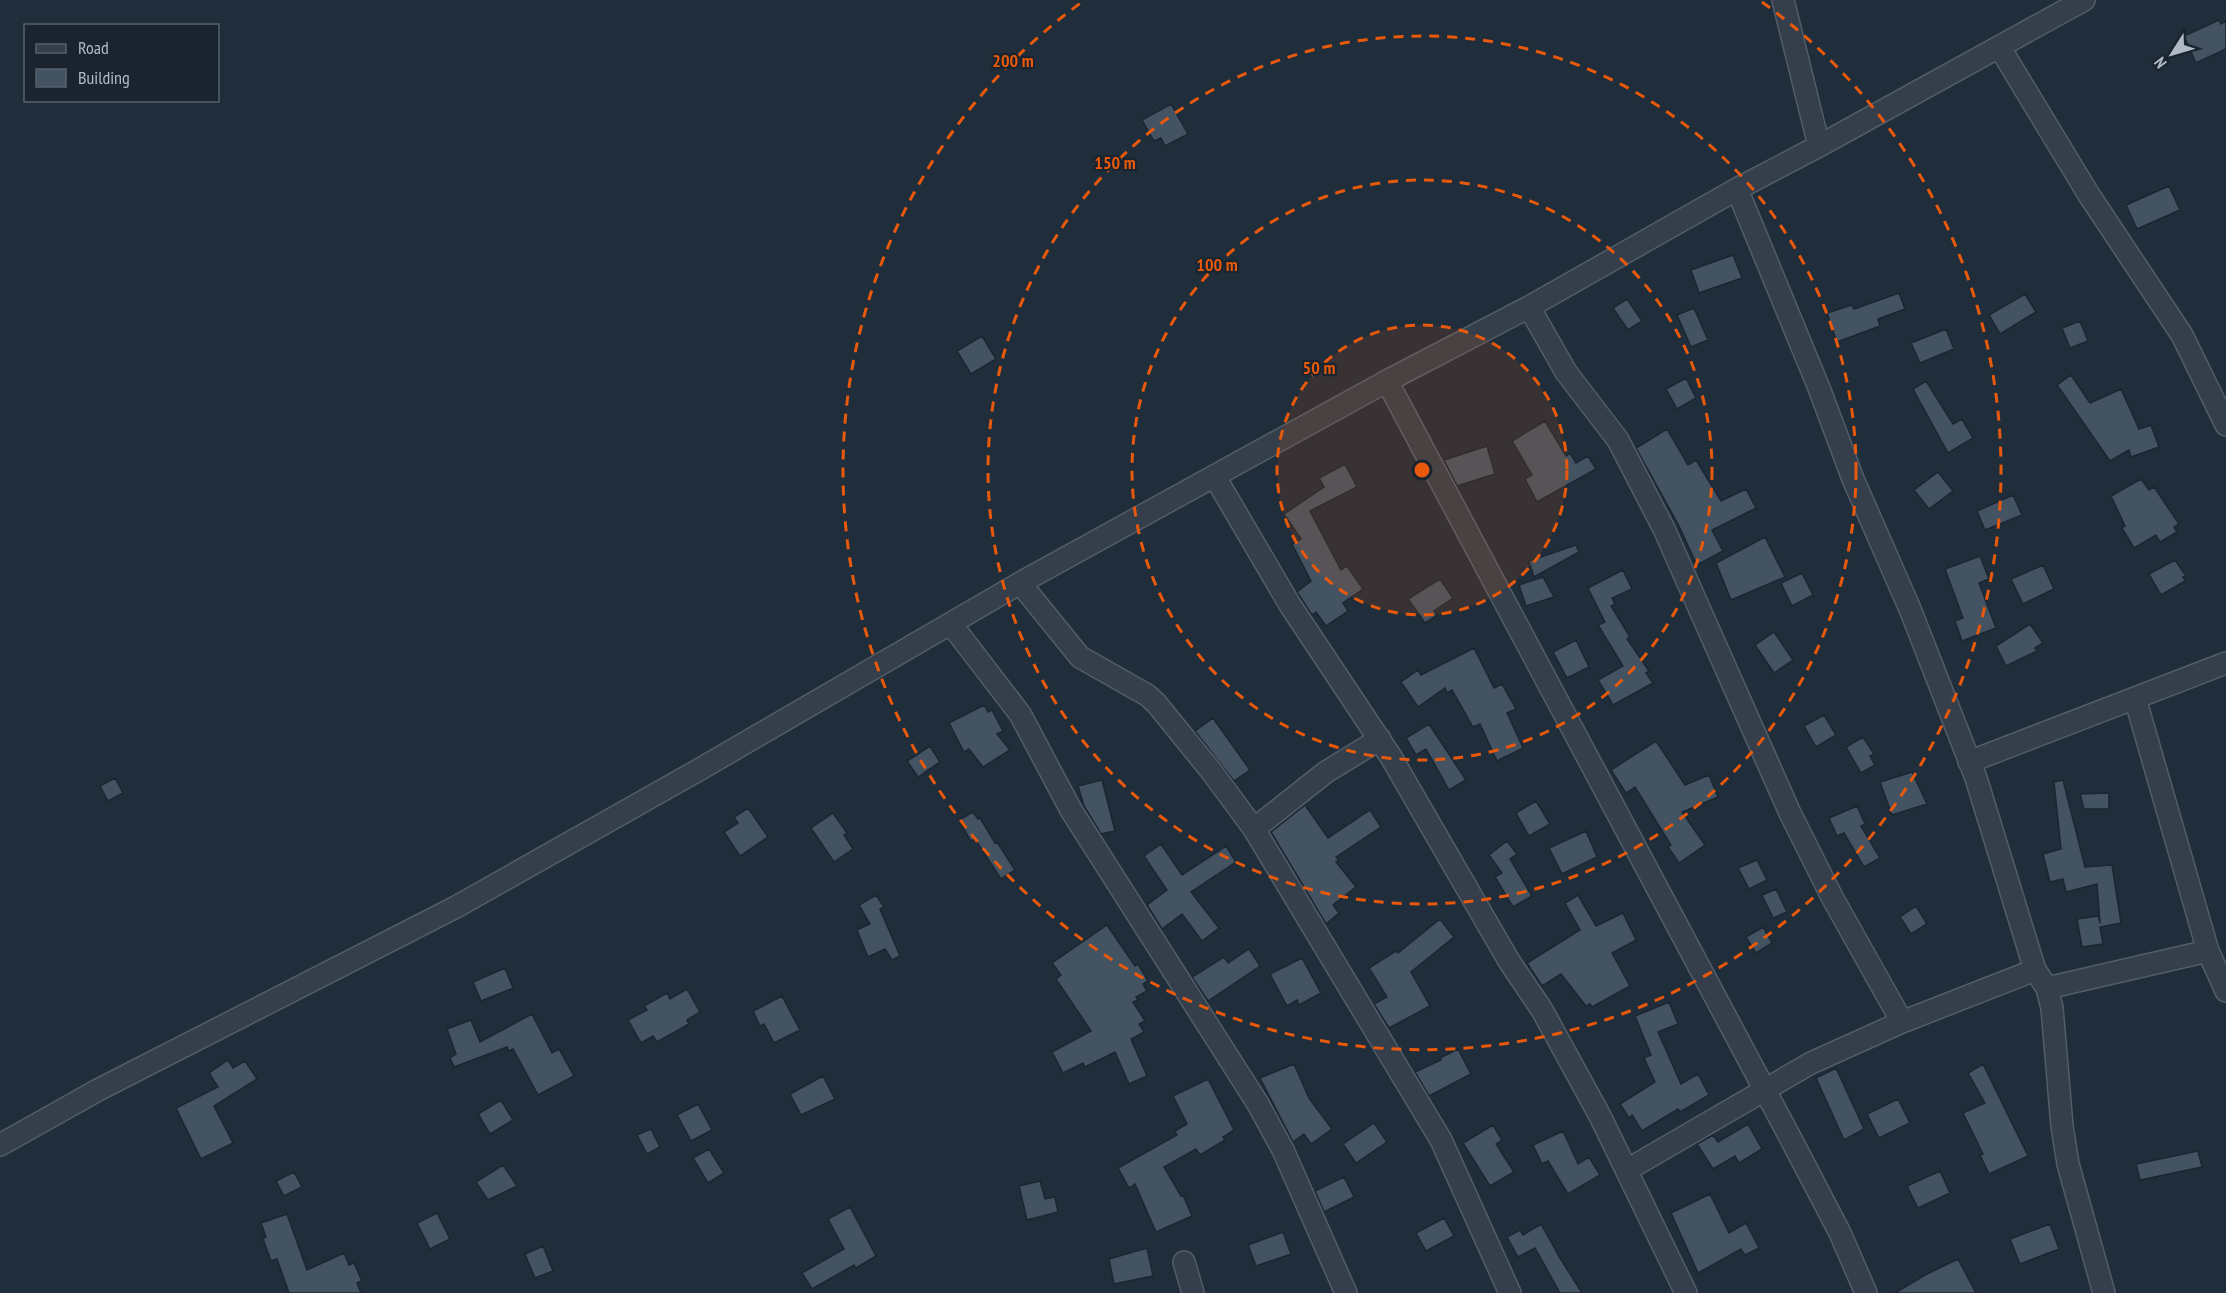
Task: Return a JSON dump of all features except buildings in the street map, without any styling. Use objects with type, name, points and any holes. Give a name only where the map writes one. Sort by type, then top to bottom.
[{"type":"street","points":[[1783,0],[1819,146]]},
{"type":"street","points":[[0,1145],[98,1090],[456,907],[702,768],[1020,583],[1387,381],[1529,307],[1737,189],[2000,48],[2084,0]]},
{"type":"street","points":[[2000,48],[2089,195],[2182,335],[2226,425]]},
{"type":"street","points":[[1737,189],[1819,388],[1853,479],[1910,609],[1970,762],[2035,970],[2047,988],[2052,1008],[2062,1126],[2068,1164],[2104,1293]]},
{"type":"street","points":[[1529,307],[1566,372],[1618,440],[1664,529],[1790,813],[1832,897],[1902,1022]]},
{"type":"street","points":[[1387,381],[1840,1233],[1866,1293]]},
{"type":"street","points":[[1215,477],[1290,606],[1380,739],[1509,961],[1542,1010],[1627,1170],[1686,1293]]},
{"type":"street","points":[[1020,583],[1080,657],[1147,695],[1156,704],[1212,771],[1254,829],[1441,1140],[1510,1293]]},
{"type":"street","points":[[951,624],[1020,714],[1071,810],[1258,1104],[1284,1150],[1346,1293]]},
{"type":"street","points":[[1970,762],[2226,663]]},
{"type":"street","points":[[2135,698],[2208,951],[2226,991]]},
{"type":"street","points":[[1254,829],[1326,772],[1380,739]]},
{"type":"street","points":[[2047,988],[2208,951]]},
{"type":"street","points":[[1627,1170],[1811,1063],[1902,1022],[2035,970]]},
{"type":"street","points":[[1184,1262],[1194,1293]]}]
